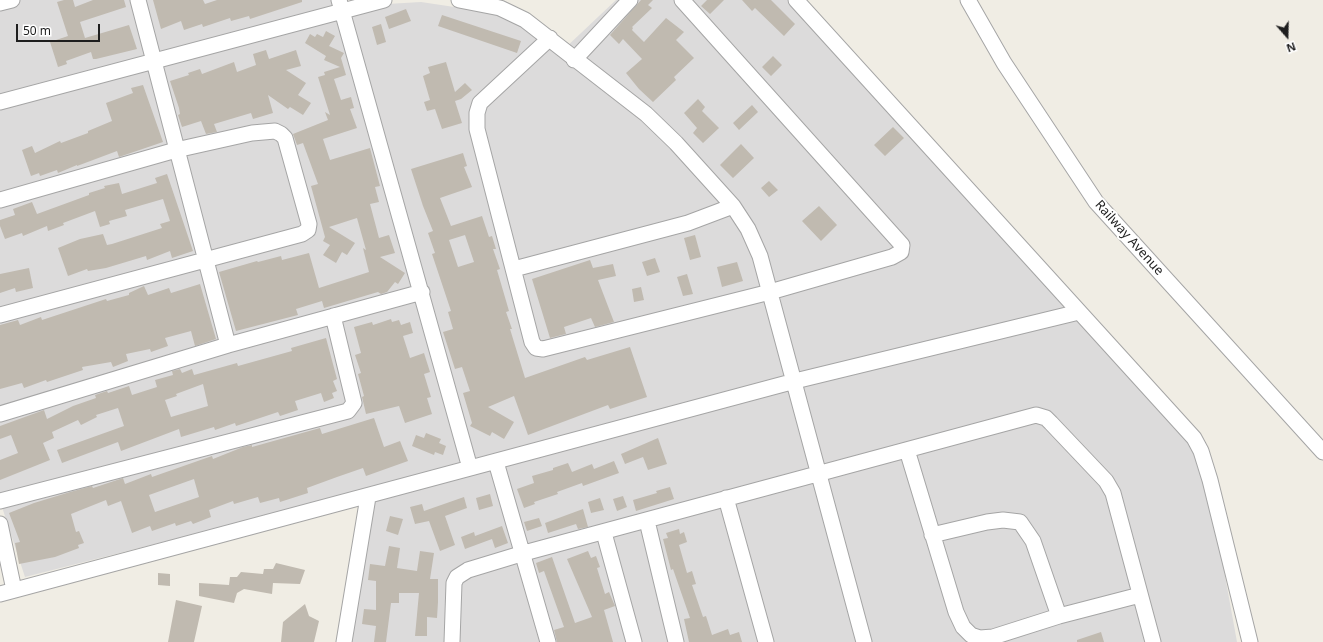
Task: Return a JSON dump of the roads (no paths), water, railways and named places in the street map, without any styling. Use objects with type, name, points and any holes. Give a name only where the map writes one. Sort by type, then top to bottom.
[{"type":"street","points":[[0,3],[12,0]]},
{"type":"street","points":[[138,0],[228,345]]},
{"type":"street","points":[[0,102],[153,62],[340,5],[384,0]]},
{"type":"street","points":[[459,0],[500,8],[525,20],[550,38],[574,60],[646,114],[676,143],[732,206],[748,230],[760,256],[795,381],[818,473],[864,642]]},
{"type":"street","points":[[574,60],[630,0]]},
{"type":"street","points":[[550,38],[480,103],[477,113],[477,129],[532,342],[536,348],[543,349],[770,292],[892,257],[901,252],[902,245],[682,0]]},
{"type":"street","points":[[796,0],[1194,438],[1201,451],[1210,480],[1250,642]]},
{"type":"street","name":"Railway Avenue","points":[[968,0],[1004,63],[1096,202],[1323,452]]},
{"type":"street","points":[[340,5],[422,292],[470,468]]},
{"type":"street","points":[[0,200],[176,150],[252,133],[275,131],[285,138],[309,224],[308,230],[302,234],[0,315]]},
{"type":"street","points":[[514,269],[688,224],[732,206]]},
{"type":"street","points":[[0,414],[228,345],[422,292]]},
{"type":"street","points":[[0,524],[7,592],[368,497],[470,468],[795,381],[1079,312]]},
{"type":"street","points":[[0,501],[348,411],[354,403],[333,316]]},
{"type":"street","points":[[452,642],[452,589],[457,577],[468,570],[524,553],[1036,415],[1046,418],[1106,481],[1113,494],[1154,642]]},
{"type":"street","points":[[907,450],[956,612],[964,627],[971,635],[980,638],[992,637],[1059,616],[1140,595]]},
{"type":"street","points":[[496,462],[524,553],[548,642]]},
{"type":"street","points":[[344,642],[368,497]]},
{"type":"street","points":[[726,498],[766,642]]},
{"type":"street","points":[[932,535],[987,522],[1004,520],[1020,522],[1025,527],[1033,541],[1059,616]]},
{"type":"street","points":[[647,521],[676,642]]},
{"type":"street","points":[[604,532],[634,642]]}]
